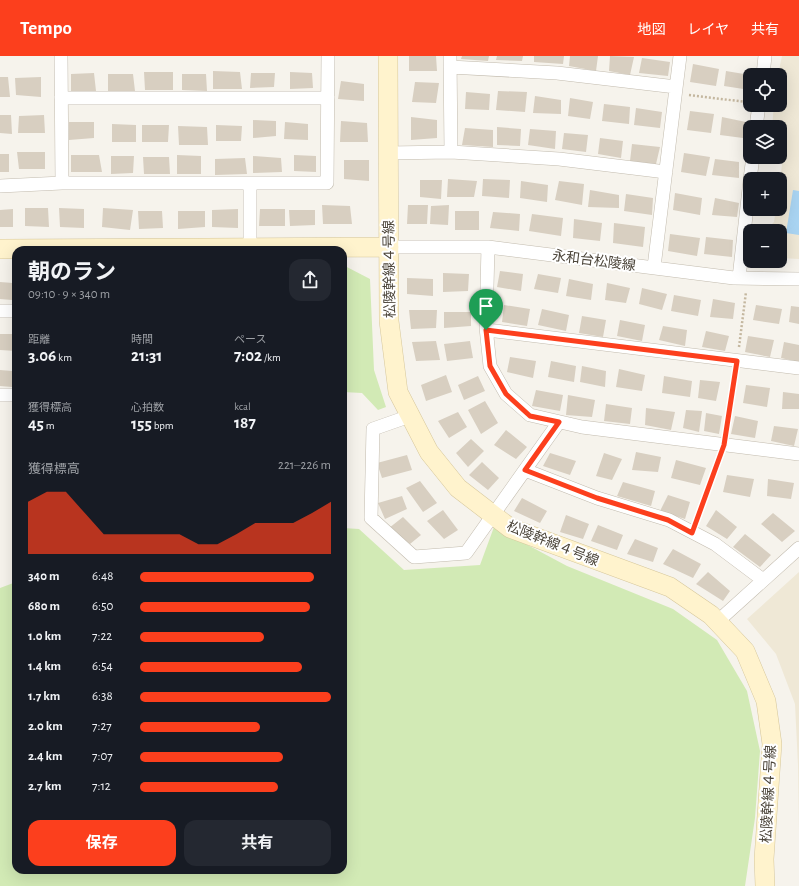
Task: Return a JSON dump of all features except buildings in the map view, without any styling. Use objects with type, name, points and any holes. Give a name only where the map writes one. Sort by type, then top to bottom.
[{"type":"street","points":[[61,56],[62,183]]},
{"type":"street","points":[[0,186],[62,183],[327,183],[328,56]]},
{"type":"street","name":"松陵幹線４号線","points":[[388,56],[388,247],[390,329],[398,392],[429,452],[453,482],[510,528],[670,587],[711,615],[745,652],[766,701],[772,744],[764,859],[765,886]]},
{"type":"street","points":[[654,267],[680,56]]},
{"type":"street","points":[[764,68],[765,56]]},
{"type":"street","points":[[451,152],[450,62],[557,73],[675,90]]},
{"type":"street","points":[[61,98],[328,98]]},
{"type":"street","points":[[388,154],[451,152],[559,159],[666,172]]},
{"type":"street","points":[[250,183],[250,246]]},
{"type":"street","points":[[744,278],[748,216]]},
{"type":"street","points":[[347,248],[388,247]]},
{"type":"street","name":"永和台松陵線","points":[[388,247],[488,247],[744,278],[799,279]]},
{"type":"street","points":[[488,247],[486,330],[490,366],[506,394],[530,416],[582,427],[799,454]]},
{"type":"street","points":[[0,248],[12,248]]},
{"type":"street","points":[[0,311],[12,311]]},
{"type":"street","points":[[486,330],[799,368]]},
{"type":"street","points":[[0,395],[12,394]]},
{"type":"street","points":[[410,416],[373,429],[370,518],[414,557],[466,553],[559,422]]},
{"type":"street","points":[[525,470],[597,498],[668,520],[715,544],[763,580]]},
{"type":"street","points":[[717,622],[799,548]]},
{"type":"path","points":[[675,90],[743,101]]},
{"type":"path","points":[[692,533],[724,445],[737,361],[744,278]]},
{"type":"shaded area","points":[[782,56],[799,56],[799,259],[787,258],[787,224],[772,224],[775,216],[787,216],[787,172],[781,172],[782,164],[787,164],[787,120],[773,120],[773,112],[787,112],[787,68],[779,68]]},
{"type":"shaded area","points":[[799,572],[799,833],[795,704],[776,654],[747,619]]},
{"type":"green space","points":[[347,267],[370,279],[374,370],[386,407],[378,410],[362,393],[347,392]]},
{"type":"green space","points":[[494,527],[567,566],[673,609],[717,640],[747,691],[760,751],[755,818],[745,886],[0,886],[0,588],[12,584],[12,874],[347,874],[347,528],[359,529],[404,570],[480,565]]},
{"type":"water","points":[[793,190],[799,191],[799,235],[787,233]]},
{"type":"route","points":[[486,330],[737,361],[724,445],[692,533],[668,520],[597,498],[525,470],[559,422],[530,416],[506,394],[490,366],[486,330]]}]
